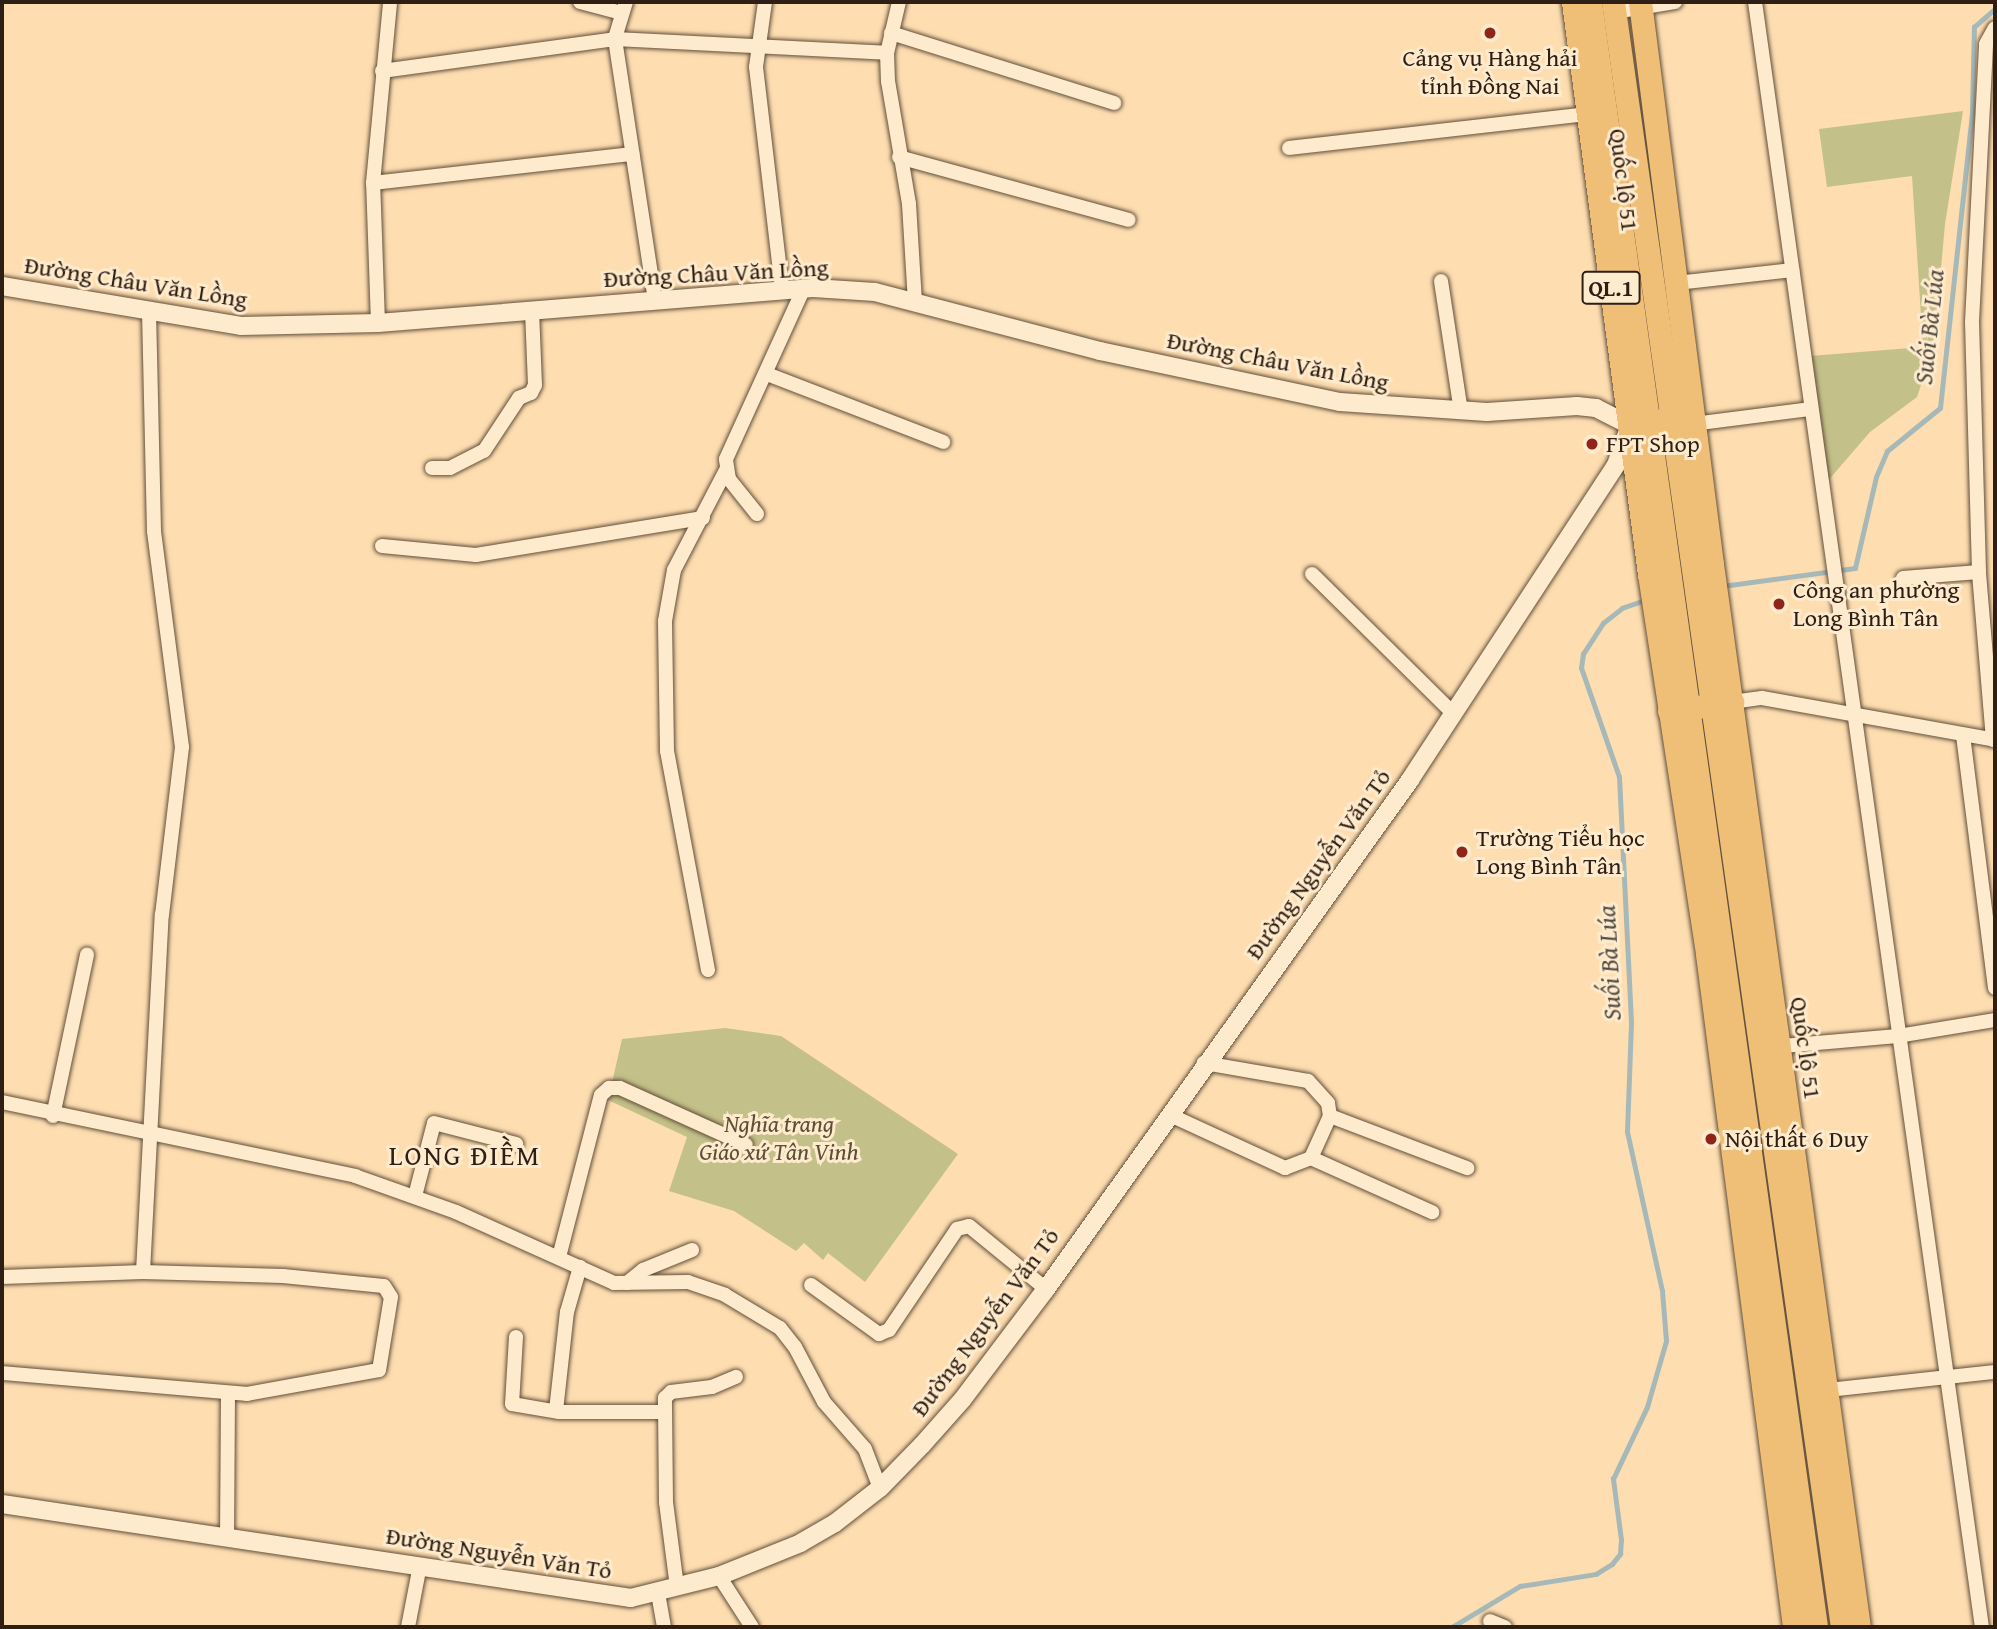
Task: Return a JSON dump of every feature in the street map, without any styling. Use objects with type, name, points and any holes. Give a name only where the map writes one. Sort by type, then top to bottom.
[{"type":"main road","name":"Quốc lộ 51","points":[[1573,2],[1588,114],[1702,566],[1819,1391],[1859,1627]]},
{"type":"main road","name":"Quốc lộ 51","points":[[1590,2],[1667,421]]},
{"type":"main road","name":"Quốc lộ 51","points":[[1640,4],[1677,283],[1659,573],[1678,709]]},
{"type":"main road","name":"Quốc lộ 51","points":[[1614,7],[1667,421]]},
{"type":"main road","points":[[1678,709],[1723,703]]},
{"type":"main road","name":"QL.1","points":[[1678,709],[1757,1276],[1816,1627]]},
{"type":"main road","name":"QL.1","points":[[1757,1276],[1794,1627]]},
{"type":"main road","name":"Quốc lộ 51","points":[[1819,1391],[1842,1627]]},
{"type":"street","points":[[377,323],[373,183],[390,2]]},
{"type":"street","points":[[580,2],[624,8],[615,39],[655,299]]},
{"type":"street","points":[[765,2],[755,67],[782,290]]},
{"type":"street","points":[[899,2],[887,53],[899,157],[909,204],[915,303]]},
{"type":"street","points":[[1614,7],[1675,2]]},
{"type":"street","points":[[1755,2],[1830,557],[1855,717],[1982,1627]]},
{"type":"street","points":[[1723,703],[1762,698],[1855,717],[1994,740],[1979,572],[1972,278],[1986,44],[1995,28]]},
{"type":"street","points":[[891,33],[1114,103]]},
{"type":"street","points":[[382,71],[615,39],[887,53]]},
{"type":"street","points":[[1289,148],[1588,114]]},
{"type":"street","points":[[373,183],[632,154]]},
{"type":"street","points":[[899,157],[1129,220]]},
{"type":"street","points":[[1677,283],[1792,270]]},
{"type":"street","points":[[1441,282],[1461,411]]},
{"type":"street","name":"Đường Châu Văn Lồng","points":[[2,286],[241,326],[377,323],[804,288],[875,292],[1261,387],[1378,407],[1461,411],[1577,406],[1667,421]]},
{"type":"street","points":[[708,970],[667,751],[665,621],[674,570],[726,470],[726,459],[804,288]]},
{"type":"street","points":[[143,1272],[148,1135],[165,877],[182,747],[154,531],[149,310]]},
{"type":"street","points":[[432,468],[450,468],[484,451],[519,398],[531,393],[535,385],[532,310]]},
{"type":"street","points":[[767,374],[943,442]]},
{"type":"street","points":[[1667,421],[1810,409]]},
{"type":"street","name":"Đường Nguyễn Văn Tỏ","points":[[2,1504],[631,1598],[719,1576],[801,1543],[880,1488],[962,1400],[1045,1289],[1170,1115],[1204,1063],[1409,780],[1616,465],[1667,421]]},
{"type":"street","points":[[726,470],[757,514]]},
{"type":"street","points":[[382,546],[476,555],[703,518]]},
{"type":"street","points":[[1903,578],[1979,572]]},
{"type":"street","points":[[1312,574],[1453,713]]},
{"type":"street","points":[[1963,735],[1995,988]]},
{"type":"street","points":[[53,1116],[87,955]]},
{"type":"street","points":[[1771,1047],[1898,1036],[1995,1020]]},
{"type":"street","points":[[1170,1115],[1285,1168],[1311,1158],[1330,1116],[1328,1103],[1308,1081],[1204,1063]]},
{"type":"street","points":[[559,1257],[601,1095],[610,1088],[620,1088],[746,1146]]},
{"type":"street","points":[[2,1102],[53,1116],[295,1161],[415,1196],[580,1267],[626,1283],[688,1282],[725,1295],[780,1328],[824,1402],[864,1449],[880,1488]]},
{"type":"street","points":[[1330,1116],[1467,1168]]},
{"type":"street","points":[[415,1196],[434,1123],[516,1144]]},
{"type":"street","points":[[1311,1158],[1432,1212]]},
{"type":"street","points":[[811,1285],[869,1331],[879,1334],[889,1330],[957,1229],[969,1226],[1045,1289]]},
{"type":"street","points":[[626,1283],[643,1270],[692,1250]]},
{"type":"street","points":[[556,1411],[567,1312],[580,1267]]},
{"type":"street","points":[[2,1277],[143,1272],[283,1276],[388,1289],[391,1297],[379,1370],[228,1393],[2,1373]]},
{"type":"street","points":[[516,1337],[512,1404],[556,1411],[665,1412]]},
{"type":"street","points":[[1819,1391],[1995,1372]]},
{"type":"street","points":[[677,1587],[666,1502],[666,1398],[671,1392],[712,1387],[736,1377]]},
{"type":"street","points":[[227,1539],[228,1393]]},
{"type":"street","points":[[408,1627],[420,1565]]},
{"type":"street","points":[[719,1576],[752,1627]]},
{"type":"street","points":[[658,1593],[664,1627]]},
{"type":"street","points":[[1490,1620],[1505,1627]]},
{"type":"green space","points":[[1963,111],[1945,224],[1934,346],[1917,397],[1870,432],[1826,483],[1810,356],[1923,347],[1912,176],[1827,187],[1819,129]]},
{"type":"green space","name":"Nghĩa trang Giáo xứ Tân Vinh","points":[[725,1028],[781,1036],[958,1154],[865,1282],[828,1253],[823,1260],[804,1243],[796,1251],[734,1211],[669,1191],[687,1137],[608,1100],[622,1039]]},
{"type":"waterway","name":"Suối Bà Lúa","points":[[1722,586],[1855,568],[1876,477],[1887,451],[1940,408],[1972,113],[1974,27],[1995,9]]},
{"type":"waterway","name":"Suối Bà Lúa","points":[[1452,1627],[1520,1586],[1596,1574],[1612,1564],[1620,1554],[1621,1540],[1613,1479],[1647,1407],[1666,1341],[1662,1291],[1627,1132],[1631,1022],[1619,777],[1581,668],[1583,654],[1603,623],[1622,608],[1645,600]]},
{"type":"place","name":"Cảng vụ Hàng hải tỉnh Đồng Nai","points":[[1490,33]]},
{"type":"place","name":"FPT Shop","points":[[1592,444]]},
{"type":"place","name":"Công an phường Long Bình Tân","points":[[1779,604]]},
{"type":"place","name":"Trường Tiểu học Long Bình Tân","points":[[1462,852]]},
{"type":"place","name":"Nội thất 6 Duy","points":[[1711,1139]]},
{"type":"district","name":"LONG ĐIỀM","points":[[465,1155]]}]
